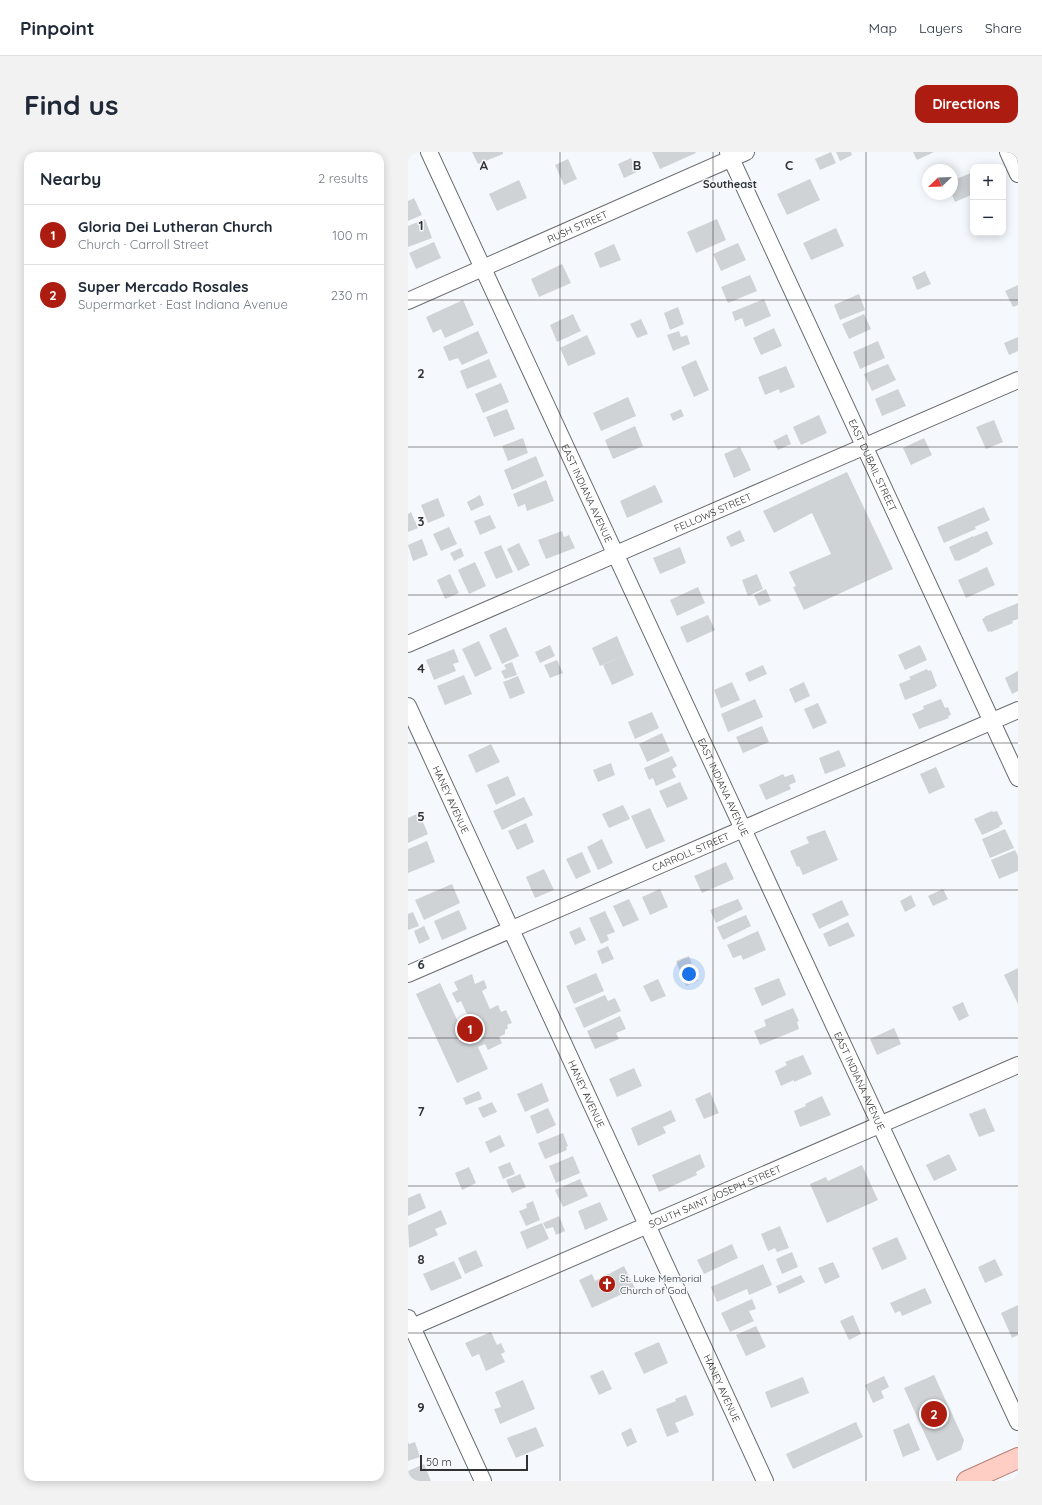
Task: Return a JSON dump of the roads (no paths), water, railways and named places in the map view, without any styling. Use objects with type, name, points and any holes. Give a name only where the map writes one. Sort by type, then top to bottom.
[{"type":"main road","points":[[967,1481],[1018,1458]]},
{"type":"street","name":"EAST INDIANA AVENUE","points":[[429,152],[1018,1422]]},
{"type":"street","name":"RUSH STREET","points":[[408,301],[730,155],[746,152]]},
{"type":"street","points":[[1008,152],[1018,174]]},
{"type":"street","name":"EAST DUBAIL STREET","points":[[730,155],[1018,778]]},
{"type":"street","name":"FELLOWS STREET","points":[[408,644],[1018,380]]},
{"type":"street","name":"HANEY AVENUE","points":[[408,706],[765,1481]]},
{"type":"street","name":"CARROLL STREET","points":[[408,974],[1018,710]]},
{"type":"street","name":"SOUTH SAINT JOSEPH STREET","points":[[410,1323],[647,1226],[1018,1065]]},
{"type":"street","points":[[410,1323],[483,1481]]},
{"type":"place","name":"Gloria Dei Lutheran Church","points":[[470,1029]]},
{"type":"place","name":"St. Luke Memorial Church of God","points":[[607,1284]]},
{"type":"place","name":"Super Mercado Rosales","points":[[934,1414]]},
{"type":"district","name":"Southeast","points":[[730,184]]}]
